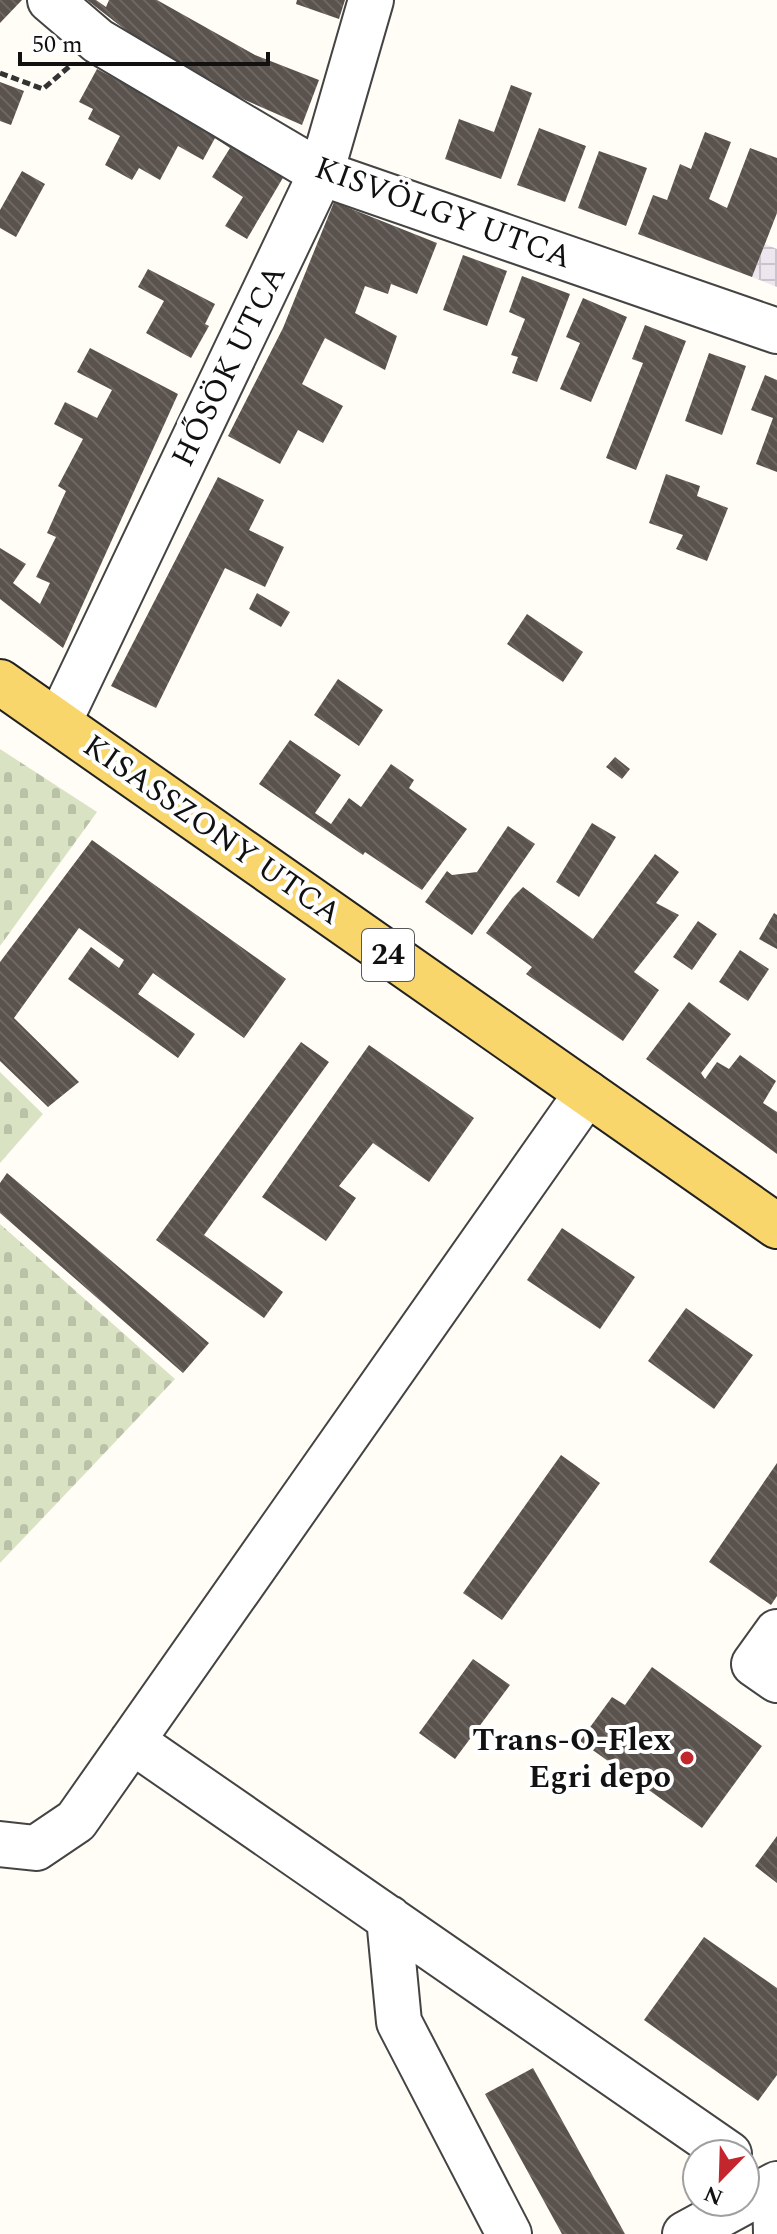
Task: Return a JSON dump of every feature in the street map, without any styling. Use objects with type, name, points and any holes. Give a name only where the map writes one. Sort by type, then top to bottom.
[{"type":"main road","name":"KISASSZONY UTCA","points":[[0,682],[777,1226]]},
{"type":"street","name":"KISVÖLGY UTCA","points":[[50,0],[98,41],[321,173],[777,331]]},
{"type":"street","name":"HŐSÖK UTCA","points":[[59,722],[321,173],[371,0]]},
{"type":"street","points":[[0,1844],[36,1848],[76,1821],[587,1093]]},
{"type":"street","points":[[777,1632],[754,1664],[777,1680]]},
{"type":"street","points":[[132,1741],[706,2138]]},
{"type":"street","points":[[389,1918],[399,2022],[509,2234]]},
{"type":"street","points":[[685,2234],[769,2181],[776,2234]]},
{"type":"path","points":[[0,73],[43,89],[98,41]]},
{"type":"shaded area","points":[[765,244],[777,249],[777,287],[752,277]]},
{"type":"green space","points":[[0,749],[97,812],[0,946]]},
{"type":"green space","points":[[0,1072],[43,1114],[0,1163]]},
{"type":"green space","points":[[0,1224],[175,1379],[0,1563]]},
{"type":"building","points":[[0,0],[22,0],[0,23]]},
{"type":"building","points":[[87,0],[96,0],[106,7],[109,0],[157,0],[255,55],[319,80],[302,125],[236,96],[178,64],[132,35]]},
{"type":"building","points":[[297,0],[345,0],[339,19],[296,4]]},
{"type":"building","points":[[97,69],[173,109],[284,176],[247,239],[225,226],[243,197],[212,177],[230,148],[215,138],[203,160],[178,146],[160,180],[139,168],[132,180],[105,165],[120,136],[88,119],[93,109],[79,102]]},
{"type":"building","points":[[0,82],[24,91],[11,125],[0,121]]},
{"type":"building","points":[[511,85],[532,93],[501,179],[445,159],[459,119],[494,132]]},
{"type":"building","points":[[539,128],[586,146],[565,202],[517,185]]},
{"type":"building","points":[[705,132],[731,142],[709,199],[727,208],[750,148],[777,158],[777,213],[752,277],[638,234],[653,195],[667,200],[680,164],[691,169]]},
{"type":"building","points":[[599,151],[647,168],[626,226],[578,208]]},
{"type":"building","points":[[22,171],[45,184],[16,237],[0,228],[0,210]]},
{"type":"building","points":[[334,202],[437,243],[417,294],[391,284],[388,294],[365,286],[355,313],[397,336],[385,370],[325,338],[302,384],[343,406],[323,443],[298,430],[280,464],[228,436],[283,328]]},
{"type":"building","points":[[463,255],[507,271],[487,326],[443,310]]},
{"type":"building","points":[[148,269],[215,304],[205,324],[209,326],[191,358],[146,333],[164,301],[138,287]]},
{"type":"building","points":[[522,276],[570,294],[537,382],[512,373],[518,357],[511,355],[525,319],[509,312]]},
{"type":"building","points":[[583,298],[627,317],[591,402],[560,389],[580,343],[566,337]]},
{"type":"building","points":[[645,325],[686,341],[636,470],[606,458],[643,363],[632,359]]},
{"type":"building","points":[[90,348],[178,394],[63,648],[0,599],[0,548],[26,564],[13,583],[40,604],[50,583],[36,577],[56,537],[47,533],[66,491],[58,486],[83,439],[54,424],[65,402],[97,418],[112,390],[77,372]]},
{"type":"building","points":[[709,353],[746,366],[722,435],[685,421]]},
{"type":"building","points":[[765,375],[777,380],[777,472],[756,464],[773,418],[751,410]]},
{"type":"building","points":[[666,474],[700,486],[697,496],[728,508],[707,561],[676,549],[683,535],[649,523]]},
{"type":"building","points":[[218,477],[264,500],[249,530],[284,547],[265,587],[225,568],[156,708],[111,686]]},
{"type":"building","points":[[257,593],[290,612],[281,627],[249,609]]},
{"type":"building","points":[[527,614],[583,652],[563,682],[507,644]]},
{"type":"building","points":[[338,679],[383,710],[359,746],[314,715]]},
{"type":"building","points":[[290,740],[341,775],[315,813],[331,824],[349,798],[361,807],[391,764],[414,780],[409,788],[467,829],[422,890],[365,852],[363,855],[259,784]]},
{"type":"building","points":[[615,757],[630,769],[622,779],[606,767]]},
{"type":"building","points":[[592,823],[616,837],[579,897],[556,882]]},
{"type":"building","points":[[508,826],[535,844],[472,935],[425,902],[447,871],[452,875],[477,872]]},
{"type":"building","points":[[92,840],[286,979],[244,1038],[153,973],[138,994],[195,1034],[178,1058],[68,979],[91,947],[119,968],[124,960],[79,928],[14,1018],[79,1082],[48,1107],[0,1061],[0,962]]},
{"type":"building","points":[[655,854],[679,872],[656,903],[679,915],[634,972],[659,990],[623,1041],[526,974],[532,967],[486,933],[523,887],[593,939]]},
{"type":"building","points":[[774,913],[777,915],[777,949],[759,939]]},
{"type":"building","points":[[698,921],[717,934],[692,970],[673,957]]},
{"type":"building","points":[[740,950],[769,969],[748,1001],[719,982]]},
{"type":"building","points":[[689,1002],[731,1034],[701,1073],[705,1079],[717,1062],[729,1069],[740,1055],[776,1081],[763,1103],[777,1112],[777,1154],[646,1059]]},
{"type":"building","points":[[301,1042],[329,1062],[204,1235],[283,1292],[264,1318],[156,1240]]},
{"type":"building","points":[[369,1045],[474,1118],[429,1182],[373,1143],[339,1186],[356,1198],[326,1241],[262,1197]]},
{"type":"building","points":[[7,1173],[209,1343],[183,1373],[0,1213],[0,1183]]},
{"type":"building","points":[[562,1228],[635,1277],[600,1329],[527,1280]]},
{"type":"building","points":[[686,1308],[753,1355],[714,1409],[648,1361]]},
{"type":"building","points":[[561,1455],[600,1483],[502,1620],[463,1593]]},
{"type":"building","points":[[777,1463],[777,1596],[771,1605],[709,1562]]},
{"type":"building","points":[[473,1659],[510,1685],[455,1759],[419,1733]]},
{"type":"building","points":[[652,1667],[762,1746],[702,1828],[580,1741],[612,1697],[625,1705]]},
{"type":"building","points":[[777,1836],[777,1883],[755,1866]]},
{"type":"building","points":[[704,1937],[777,1988],[777,2075],[758,2101],[644,2020]]},
{"type":"building","points":[[533,2068],[625,2234],[562,2234],[485,2094]]},
{"type":"place","name":"Trans-O-Flex Egri depo","points":[[687,1758]]}]
